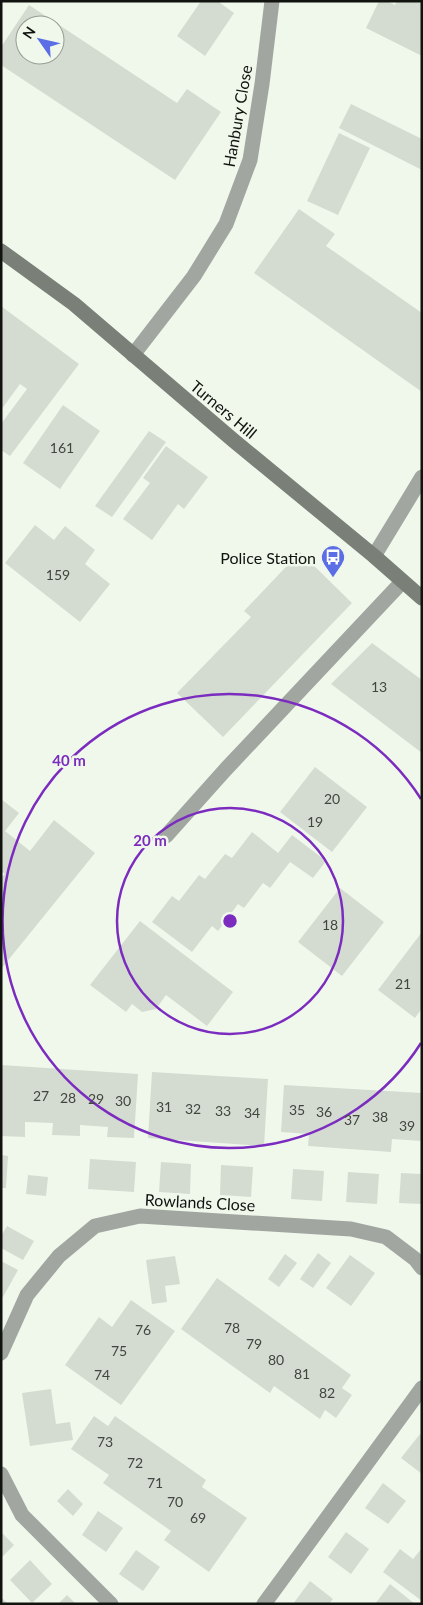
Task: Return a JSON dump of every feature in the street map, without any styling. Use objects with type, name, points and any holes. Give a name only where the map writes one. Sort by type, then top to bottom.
[{"type":"main road","name":"Turners Hill","points":[[1,252],[74,304],[422,598]]},
{"type":"street","name":"Hanbury Close","points":[[133,355],[194,276],[226,224],[250,160],[272,1]]},
{"type":"street","points":[[374,556],[422,477]]},
{"type":"street","points":[[166,836],[226,769],[402,582]]},
{"type":"street","name":"Rowlands Close","points":[[1,1352],[27,1295],[59,1256],[95,1226],[140,1216],[350,1229],[386,1236],[415,1259],[422,1268]]},
{"type":"street","points":[[264,1604],[422,1388]]},
{"type":"street","points":[[1,1474],[22,1515],[111,1604]]},
{"type":"building","points":[[201,1],[219,1],[234,13],[205,56],[177,36]]},
{"type":"building","points":[[379,1],[387,1],[395,5],[397,1],[422,1],[422,56],[366,28]]},
{"type":"building","points":[[29,5],[44,15],[22,15]]},
{"type":"building","points":[[15,26],[15,65],[65,65],[65,29],[177,103],[187,89],[221,112],[175,180],[1,65],[1,47]]},
{"type":"building","points":[[351,104],[422,139],[422,170],[339,128]]},
{"type":"building","points":[[339,133],[370,148],[338,215],[307,201]]},
{"type":"building","points":[[299,209],[335,234],[326,246],[422,313],[422,392],[254,273]]},
{"type":"building","points":[[1,306],[79,364],[10,456],[1,450],[1,424],[27,389],[20,384],[1,410]]},
{"type":"building","points":[[63,405],[100,431],[60,489],[23,463]]},
{"type":"building","points":[[149,431],[166,442],[112,517],[95,506]]},
{"type":"building","points":[[166,446],[208,477],[184,509],[178,504],[152,540],[123,519],[150,483],[143,478]]},
{"type":"building","points":[[35,525],[54,540],[65,526],[95,550],[85,564],[110,584],[80,622],[5,563]]},
{"type":"building","points":[[300,552],[352,603],[223,737],[177,693],[251,617],[244,611]]},
{"type":"building","points":[[372,643],[422,680],[422,753],[331,684]]},
{"type":"building","points":[[315,767],[367,807],[332,852],[280,812]]},
{"type":"building","points":[[1,799],[19,813],[5,831],[30,851],[54,820],[95,853],[1,969],[1,878],[5,874],[1,871]]},
{"type":"building","points":[[252,832],[278,853],[292,835],[326,861],[313,878],[290,862],[270,888],[263,883],[244,908],[238,904],[218,931],[212,926],[192,952],[152,922],[172,896],[179,901],[199,875],[205,879],[225,854],[232,858]]},
{"type":"building","points":[[340,888],[384,922],[342,976],[298,942]]},
{"type":"building","points":[[140,921],[233,992],[207,1026],[166,995],[156,1009],[142,1012],[132,1004],[126,1012],[90,985]]},
{"type":"building","points":[[422,932],[422,1008],[415,1018],[378,990]]},
{"type":"building","points":[[1,1065],[138,1074],[134,1138],[107,1137],[108,1127],[80,1125],[80,1136],[52,1135],[53,1123],[25,1122],[25,1137],[1,1136]]},
{"type":"building","points":[[152,1072],[268,1079],[264,1146],[148,1138]]},
{"type":"building","points":[[284,1085],[422,1093],[422,1141],[392,1139],[391,1152],[308,1146],[309,1134],[281,1132]]},
{"type":"building","points":[[1,1155],[8,1156],[6,1188],[1,1188]]},
{"type":"building","points":[[90,1159],[136,1162],[134,1192],[88,1189]]},
{"type":"building","points":[[161,1162],[191,1164],[190,1194],[159,1192]]},
{"type":"building","points":[[221,1165],[253,1167],[251,1197],[220,1195]]},
{"type":"building","points":[[293,1169],[324,1171],[322,1201],[291,1199]]},
{"type":"building","points":[[348,1172],[379,1174],[377,1204],[346,1202]]},
{"type":"building","points":[[401,1173],[422,1174],[422,1204],[399,1203]]},
{"type":"building","points":[[28,1175],[48,1177],[46,1196],[26,1194]]},
{"type":"building","points":[[7,1226],[34,1241],[23,1260],[1,1248],[1,1236]]},
{"type":"building","points":[[318,1253],[331,1263],[313,1288],[300,1279]]},
{"type":"building","points":[[285,1254],[297,1263],[279,1287],[268,1279]]},
{"type":"building","points":[[350,1255],[375,1273],[351,1306],[326,1288]]},
{"type":"building","points":[[175,1256],[180,1284],[165,1286],[167,1302],[152,1304],[146,1260]]},
{"type":"building","points":[[1,1261],[18,1270],[3,1297],[1,1296]]},
{"type":"building","points":[[217,1278],[351,1375],[342,1388],[352,1395],[336,1418],[325,1410],[320,1419],[274,1386],[270,1393],[181,1329]]},
{"type":"building","points":[[131,1300],[175,1331],[121,1405],[65,1365],[99,1317],[112,1327]]},
{"type":"building","points":[[51,1389],[56,1424],[70,1422],[73,1440],[30,1446],[22,1393]]},
{"type":"building","points":[[94,1416],[108,1426],[115,1416],[206,1480],[202,1487],[247,1518],[209,1572],[164,1540],[171,1531],[103,1483],[109,1475],[71,1449]]},
{"type":"building","points":[[420,1434],[422,1436],[422,1474],[401,1458]]},
{"type":"building","points":[[383,1483],[406,1501],[388,1524],[365,1508]]},
{"type":"building","points":[[68,1489],[83,1504],[73,1516],[57,1501]]},
{"type":"building","points":[[98,1511],[123,1528],[106,1552],[82,1535]]},
{"type":"building","points":[[1,1532],[14,1545],[1,1558]]},
{"type":"building","points":[[346,1532],[369,1549],[351,1574],[328,1557]]},
{"type":"building","points":[[422,1548],[422,1601],[383,1572],[400,1549],[413,1559]]},
{"type":"building","points":[[136,1550],[160,1567],[143,1591],[119,1574]]},
{"type":"building","points":[[30,1560],[52,1584],[32,1603],[10,1580]]},
{"type":"building","points":[[310,1581],[333,1599],[329,1604],[293,1604]]},
{"type":"building","points":[[390,1584],[415,1604],[375,1604]]},
{"type":"building","points":[[67,1595],[76,1604],[58,1604]]},
{"type":"building","points":[[1,1597],[8,1604],[1,1604]]},
{"type":"place","name":"Police Station","points":[[333,578]]}]
